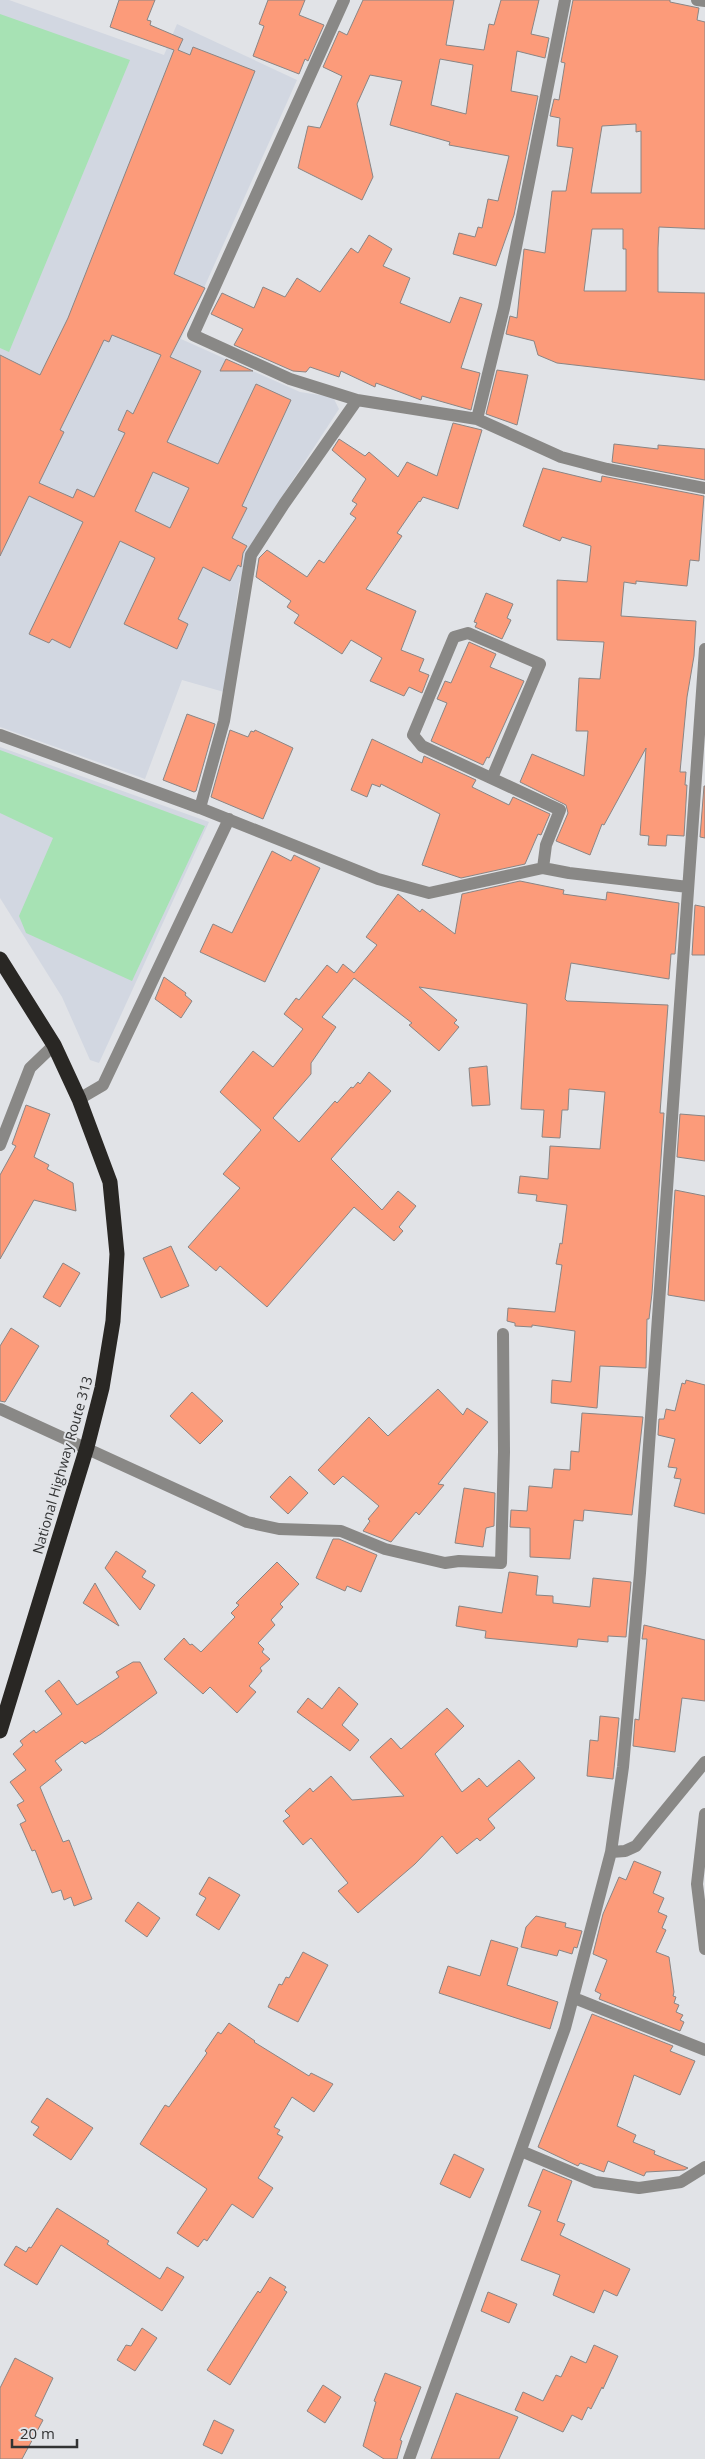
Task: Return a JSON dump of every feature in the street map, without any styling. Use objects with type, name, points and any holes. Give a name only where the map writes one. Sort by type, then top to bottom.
[{"type":"highway","name":"National Highway Route 313","points":[[0,958],[54,1045],[79,1099],[110,1182],[118,1254],[113,1321],[102,1388],[87,1447],[0,1730]]},
{"type":"street","points":[[344,0],[193,335],[290,379],[358,400],[477,419],[561,456],[705,488]]},
{"type":"street","points":[[477,419],[504,308],[565,0]]},
{"type":"street","points":[[697,0],[705,2]]},
{"type":"street","points":[[200,808],[224,721],[251,555],[284,504],[358,400]]},
{"type":"street","points":[[492,778],[540,664],[468,633],[454,637],[413,735],[422,746],[560,810],[546,845],[543,868]]},
{"type":"street","points":[[409,2459],[521,2151],[574,1998],[611,1852],[623,1767],[640,1572],[688,887],[701,771],[705,648]]},
{"type":"street","points":[[0,735],[229,819],[378,879],[429,893],[543,868],[569,873],[688,887]]},
{"type":"street","points":[[79,1099],[102,1085],[229,819]]},
{"type":"street","points":[[0,1145],[30,1068],[54,1045]]},
{"type":"street","points":[[0,1409],[87,1447],[247,1522],[279,1529],[341,1531],[385,1549],[445,1564],[459,1561],[501,1563],[504,1452],[503,1334]]},
{"type":"street","points":[[611,1852],[636,1846],[705,1762]]},
{"type":"street","points":[[705,1814],[698,1884],[705,1949]]},
{"type":"street","points":[[574,1998],[705,2050]]},
{"type":"street","points":[[521,2151],[594,2182],[639,2188],[681,2182],[705,2168]]},
{"type":"shaded area","points":[[0,0],[9,0],[164,55],[177,24],[297,80],[181,339],[300,392],[333,397],[339,409],[264,524],[239,584],[224,692],[182,680],[145,779],[0,727]]},
{"type":"shaded area","points":[[0,747],[209,822],[99,1063],[90,1060],[62,997],[0,898]]},
{"type":"green space","points":[[0,14],[130,60],[9,352],[0,348]]},
{"type":"green space","points":[[0,750],[205,826],[132,981],[26,933],[19,916],[53,838],[0,813]]},
{"type":"building","points":[[119,0],[155,0],[147,20],[151,21],[150,25],[183,39],[178,50],[190,55],[193,47],[255,71],[174,274],[205,288],[170,357],[201,371],[167,442],[218,464],[256,384],[291,400],[242,506],[247,508],[232,538],[247,546],[243,553],[241,567],[238,565],[230,581],[203,567],[178,619],[188,624],[177,649],[124,624],[155,558],[120,541],[70,648],[52,639],[49,643],[29,634],[83,522],[29,496],[0,556],[0,355],[40,375],[68,318],[174,50],[110,27]],"holes":[[[112,335],[161,355],[133,414],[127,410],[118,430],[125,433],[94,497],[77,489],[73,498],[39,483],[64,432],[60,430],[104,340],[109,342]],[[153,472],[189,488],[170,528],[135,511]]]},
{"type":"building","points":[[268,0],[305,0],[299,15],[324,25],[308,61],[305,59],[299,74],[253,56],[264,26],[259,24]]},
{"type":"building","points":[[363,0],[454,0],[446,45],[484,50],[489,24],[494,25],[501,0],[539,0],[531,34],[549,38],[545,58],[517,51],[511,91],[538,96],[514,215],[496,266],[453,254],[459,233],[475,237],[478,227],[482,228],[488,199],[498,201],[509,156],[449,145],[450,142],[390,125],[402,81],[370,75],[357,104],[373,177],[362,200],[298,168],[308,126],[320,128],[342,76],[323,67],[339,31],[347,35]],"holes":[[[440,59],[473,65],[466,114],[431,105]]]},
{"type":"building","points":[[573,0],[670,0],[670,2],[699,8],[697,20],[705,22],[705,229],[659,227],[658,292],[705,293],[705,380],[557,363],[538,355],[534,341],[506,334],[510,316],[517,318],[524,249],[545,253],[552,191],[566,191],[573,148],[557,146],[560,118],[550,116],[554,99],[559,100],[565,63],[561,62]],"holes":[[[636,124],[636,132],[641,131],[641,193],[591,193],[602,126]],[[592,229],[623,229],[623,249],[626,249],[626,291],[584,291]]]},
{"type":"building","points":[[369,235],[392,249],[383,266],[410,278],[400,303],[450,323],[460,297],[482,304],[461,368],[480,373],[471,410],[422,396],[421,400],[376,383],[375,387],[341,371],[339,377],[310,367],[306,372],[293,371],[234,345],[243,329],[211,314],[222,293],[254,308],[263,287],[285,297],[297,278],[320,292],[351,248],[358,253]]},
{"type":"building","points":[[226,359],[253,371],[220,371]]},
{"type":"building","points":[[497,370],[528,375],[517,425],[486,414]]},
{"type":"building","points":[[453,423],[482,430],[458,509],[423,497],[397,533],[402,536],[366,589],[416,611],[401,650],[424,659],[419,671],[429,675],[422,693],[409,687],[404,696],[370,681],[382,658],[351,640],[342,654],[294,623],[299,615],[287,607],[291,601],[256,577],[259,558],[267,550],[307,577],[319,560],[324,563],[356,518],[350,514],[357,504],[352,501],[366,479],[332,450],[339,439],[365,456],[369,452],[398,477],[407,462],[437,476]]},
{"type":"building","points":[[614,444],[658,449],[658,445],[705,449],[705,480],[612,462]]},
{"type":"building","points":[[543,468],[601,482],[602,476],[704,496],[699,561],[690,560],[687,586],[636,581],[636,584],[624,582],[621,616],[696,621],[694,656],[687,697],[680,772],[686,772],[685,785],[687,785],[684,836],[667,835],[666,846],[648,845],[649,836],[640,835],[646,748],[604,825],[602,824],[590,855],[556,841],[568,813],[566,805],[520,782],[532,754],[584,776],[588,731],[576,731],[579,678],[600,679],[604,642],[557,640],[557,580],[587,582],[591,546],[562,537],[560,541],[523,526]]},
{"type":"building","points":[[486,593],[513,604],[507,618],[511,620],[502,639],[475,627],[477,623],[474,622]]},
{"type":"building","points":[[469,642],[496,654],[490,667],[524,681],[489,758],[487,757],[483,765],[431,741],[447,703],[437,699],[445,681],[451,683]]},
{"type":"building","points":[[187,714],[215,724],[196,791],[194,792],[163,780]]},
{"type":"building","points":[[230,730],[248,737],[251,731],[254,732],[255,730],[293,748],[263,819],[211,797]]},
{"type":"building","points":[[372,739],[422,763],[424,756],[476,780],[472,787],[509,805],[513,797],[550,814],[541,835],[538,834],[525,864],[461,878],[422,865],[440,814],[381,784],[380,787],[372,784],[367,797],[351,790]]},
{"type":"building","points":[[705,786],[705,838],[700,837]]},
{"type":"building","points":[[272,851],[291,861],[294,855],[320,868],[265,982],[200,952],[213,924],[232,933]]},
{"type":"building","points":[[520,881],[564,890],[563,894],[606,900],[607,892],[679,903],[675,954],[671,954],[669,979],[571,963],[565,999],[567,1001],[668,1005],[660,1113],[664,1113],[652,1293],[649,1319],[647,1319],[646,1368],[600,1366],[597,1408],[551,1403],[552,1380],[571,1382],[575,1331],[532,1325],[532,1327],[515,1326],[515,1323],[507,1321],[508,1308],[555,1312],[562,1265],[556,1264],[560,1243],[562,1244],[567,1205],[536,1201],[537,1195],[518,1193],[520,1176],[548,1179],[550,1146],[600,1149],[605,1092],[569,1089],[568,1110],[562,1110],[560,1138],[542,1137],[544,1110],[521,1109],[527,1004],[419,987],[457,1020],[454,1023],[459,1027],[439,1051],[409,1025],[412,1023],[354,978],[322,1017],[336,1027],[311,1063],[311,1074],[273,1118],[299,1142],[335,1101],[337,1103],[358,1082],[360,1084],[369,1072],[391,1091],[331,1159],[382,1210],[398,1191],[416,1206],[399,1227],[403,1231],[394,1241],[354,1207],[267,1307],[220,1266],[216,1271],[188,1247],[240,1188],[223,1174],[261,1130],[220,1092],[253,1051],[273,1067],[303,1029],[284,1014],[296,998],[299,1000],[327,965],[337,973],[343,964],[354,973],[377,945],[366,937],[398,894],[420,912],[422,909],[455,934],[462,894]]},
{"type":"building","points":[[695,905],[705,907],[705,955],[692,955]]},
{"type":"building","points":[[164,977],[186,993],[185,995],[192,1001],[181,1018],[155,999]]},
{"type":"building","points":[[487,1066],[490,1105],[472,1106],[469,1068]]},
{"type":"building","points":[[26,1105],[50,1114],[34,1157],[49,1165],[47,1169],[73,1183],[76,1211],[34,1200],[0,1259],[0,1175],[16,1146],[12,1144]]},
{"type":"building","points":[[680,1114],[705,1116],[705,1161],[677,1157]]},
{"type":"building","points":[[675,1190],[705,1196],[705,1301],[668,1295]]},
{"type":"building","points":[[171,1246],[189,1286],[161,1298],[143,1258]]},
{"type":"building","points":[[63,1263],[80,1273],[60,1307],[43,1297]]},
{"type":"building","points":[[11,1328],[39,1346],[5,1402],[0,1401],[0,1346]]},
{"type":"building","points":[[686,1380],[705,1385],[705,1514],[674,1506],[681,1479],[674,1478],[677,1468],[668,1467],[675,1439],[658,1435],[659,1419],[664,1419],[666,1409],[675,1411],[682,1383],[685,1384]]},
{"type":"building","points":[[438,1389],[463,1415],[467,1408],[488,1422],[438,1484],[444,1485],[419,1515],[416,1512],[391,1542],[363,1531],[370,1521],[368,1519],[379,1506],[343,1476],[334,1485],[318,1470],[369,1417],[388,1436]]},
{"type":"building","points":[[192,1392],[223,1421],[200,1444],[170,1416]]},
{"type":"building","points":[[582,1413],[643,1417],[632,1515],[584,1510],[583,1521],[574,1520],[570,1559],[530,1557],[530,1528],[510,1527],[511,1510],[527,1511],[529,1486],[552,1488],[554,1469],[570,1470],[571,1451],[579,1452]]},
{"type":"building","points":[[290,1476],[308,1493],[288,1514],[270,1497]]},
{"type":"building","points":[[464,1488],[495,1493],[494,1526],[486,1528],[483,1547],[455,1543]]},
{"type":"building","points":[[333,1539],[339,1539],[377,1555],[361,1592],[347,1586],[345,1591],[316,1578]]},
{"type":"building","points":[[116,1551],[146,1571],[142,1577],[155,1585],[140,1610],[105,1568]]},
{"type":"building","points":[[277,1562],[299,1584],[280,1604],[283,1607],[271,1620],[275,1625],[258,1643],[264,1649],[262,1652],[270,1659],[260,1668],[262,1671],[249,1686],[256,1692],[237,1713],[210,1687],[203,1694],[164,1659],[184,1638],[190,1645],[192,1644],[201,1652],[235,1617],[231,1613],[239,1605],[236,1603]]},
{"type":"building","points":[[509,1572],[538,1576],[536,1595],[553,1596],[553,1603],[590,1607],[593,1578],[631,1582],[626,1637],[608,1636],[608,1642],[578,1639],[577,1647],[485,1638],[486,1631],[456,1626],[459,1606],[502,1613]]},
{"type":"building","points":[[95,1583],[119,1626],[83,1603]]},
{"type":"building","points":[[644,1625],[705,1640],[705,1701],[682,1698],[675,1752],[633,1746],[635,1719],[639,1720],[647,1639],[642,1639]]},
{"type":"building","points":[[133,1662],[140,1662],[157,1693],[101,1734],[85,1744],[82,1741],[55,1761],[62,1770],[40,1787],[63,1842],[69,1840],[92,1899],[74,1906],[71,1897],[64,1900],[61,1890],[52,1893],[35,1850],[32,1851],[20,1824],[26,1821],[17,1805],[24,1801],[10,1782],[26,1770],[13,1754],[23,1745],[20,1741],[34,1730],[36,1733],[62,1714],[45,1691],[59,1680],[77,1705],[119,1677],[116,1672]]},
{"type":"building","points":[[339,1687],[358,1704],[342,1725],[359,1740],[350,1751],[297,1712],[308,1698],[322,1709]]},
{"type":"building","points":[[447,1708],[464,1726],[435,1754],[462,1792],[479,1778],[487,1787],[519,1760],[535,1778],[488,1819],[495,1828],[480,1841],[477,1838],[457,1854],[442,1836],[415,1864],[358,1913],[338,1891],[348,1883],[311,1838],[303,1845],[283,1821],[290,1816],[285,1811],[310,1788],[313,1792],[331,1776],[352,1800],[404,1796],[370,1757],[391,1738],[401,1749]]},
{"type":"building","points":[[600,1716],[619,1718],[613,1779],[587,1776],[590,1740],[598,1741]]},
{"type":"building","points":[[634,1861],[661,1872],[653,1893],[664,1898],[658,1912],[667,1916],[662,1928],[666,1930],[656,1952],[669,1957],[673,1996],[676,1997],[674,2003],[679,2005],[676,2012],[683,2015],[680,2020],[684,2022],[680,2031],[599,1999],[601,1994],[595,1991],[607,1960],[593,1954],[603,1914],[619,1877],[626,1880]]},
{"type":"building","points":[[209,1877],[240,1895],[219,1930],[196,1915],[206,1898],[199,1894]]},
{"type":"building","points":[[138,1902],[160,1918],[147,1937],[125,1921]]},
{"type":"building","points":[[536,1916],[566,1923],[565,1927],[582,1931],[577,1948],[574,1947],[572,1954],[559,1950],[557,1956],[521,1947],[526,1927]]},
{"type":"building","points":[[491,1940],[518,1948],[507,1985],[558,2002],[550,2029],[439,1993],[448,1966],[480,1976]]},
{"type":"building","points":[[303,1952],[328,1965],[298,2022],[268,2007],[279,1984],[282,1985],[286,1977],[289,1978]]},
{"type":"building","points":[[592,2014],[673,2046],[670,2051],[695,2061],[680,2095],[634,2075],[617,2126],[636,2135],[633,2142],[655,2151],[654,2154],[688,2168],[684,2170],[646,2172],[644,2176],[608,2161],[604,2172],[580,2163],[578,2166],[538,2147]]},
{"type":"building","points":[[229,2023],[254,2042],[309,2076],[311,2073],[333,2084],[314,2112],[292,2097],[274,2127],[280,2130],[277,2134],[283,2137],[258,2178],[273,2188],[253,2218],[232,2204],[207,2241],[204,2239],[198,2247],[177,2233],[207,2189],[140,2144],[165,2105],[169,2107],[207,2053],[205,2051],[218,2032],[221,2034]]},
{"type":"building","points":[[47,2098],[93,2128],[71,2160],[33,2135],[39,2127],[31,2122]]},
{"type":"building","points":[[454,2154],[484,2169],[470,2198],[440,2184]]},
{"type":"building","points":[[543,2169],[572,2181],[557,2221],[565,2224],[560,2235],[630,2269],[617,2296],[604,2290],[594,2313],[553,2295],[560,2275],[521,2260],[541,2211],[528,2206]]},
{"type":"building","points":[[57,2208],[109,2241],[107,2244],[160,2279],[167,2267],[184,2277],[162,2311],[61,2245],[37,2285],[4,2265],[16,2246],[26,2252],[29,2247],[31,2248]]},
{"type":"building","points":[[270,2277],[286,2287],[284,2290],[287,2292],[230,2385],[207,2370],[258,2291],[260,2293]]},
{"type":"building","points":[[488,2292],[517,2304],[509,2323],[481,2311]]},
{"type":"building","points":[[142,2328],[157,2338],[135,2371],[117,2360],[126,2345],[131,2346]]},
{"type":"building","points":[[594,2345],[618,2356],[603,2389],[602,2387],[591,2409],[588,2407],[582,2420],[572,2415],[563,2432],[515,2410],[523,2392],[543,2401],[556,2375],[561,2377],[571,2356],[586,2363]]},
{"type":"building","points":[[15,2358],[53,2378],[35,2416],[43,2420],[22,2459],[0,2459],[0,2388]]},
{"type":"building","points":[[385,2373],[421,2387],[400,2440],[402,2441],[397,2459],[384,2459],[363,2446],[376,2402],[374,2401]]},
{"type":"building","points":[[323,2385],[341,2397],[325,2423],[307,2411]]},
{"type":"building","points":[[456,2393],[518,2417],[499,2459],[431,2459]]},
{"type":"building","points":[[214,2420],[234,2430],[222,2454],[203,2445]]}]
